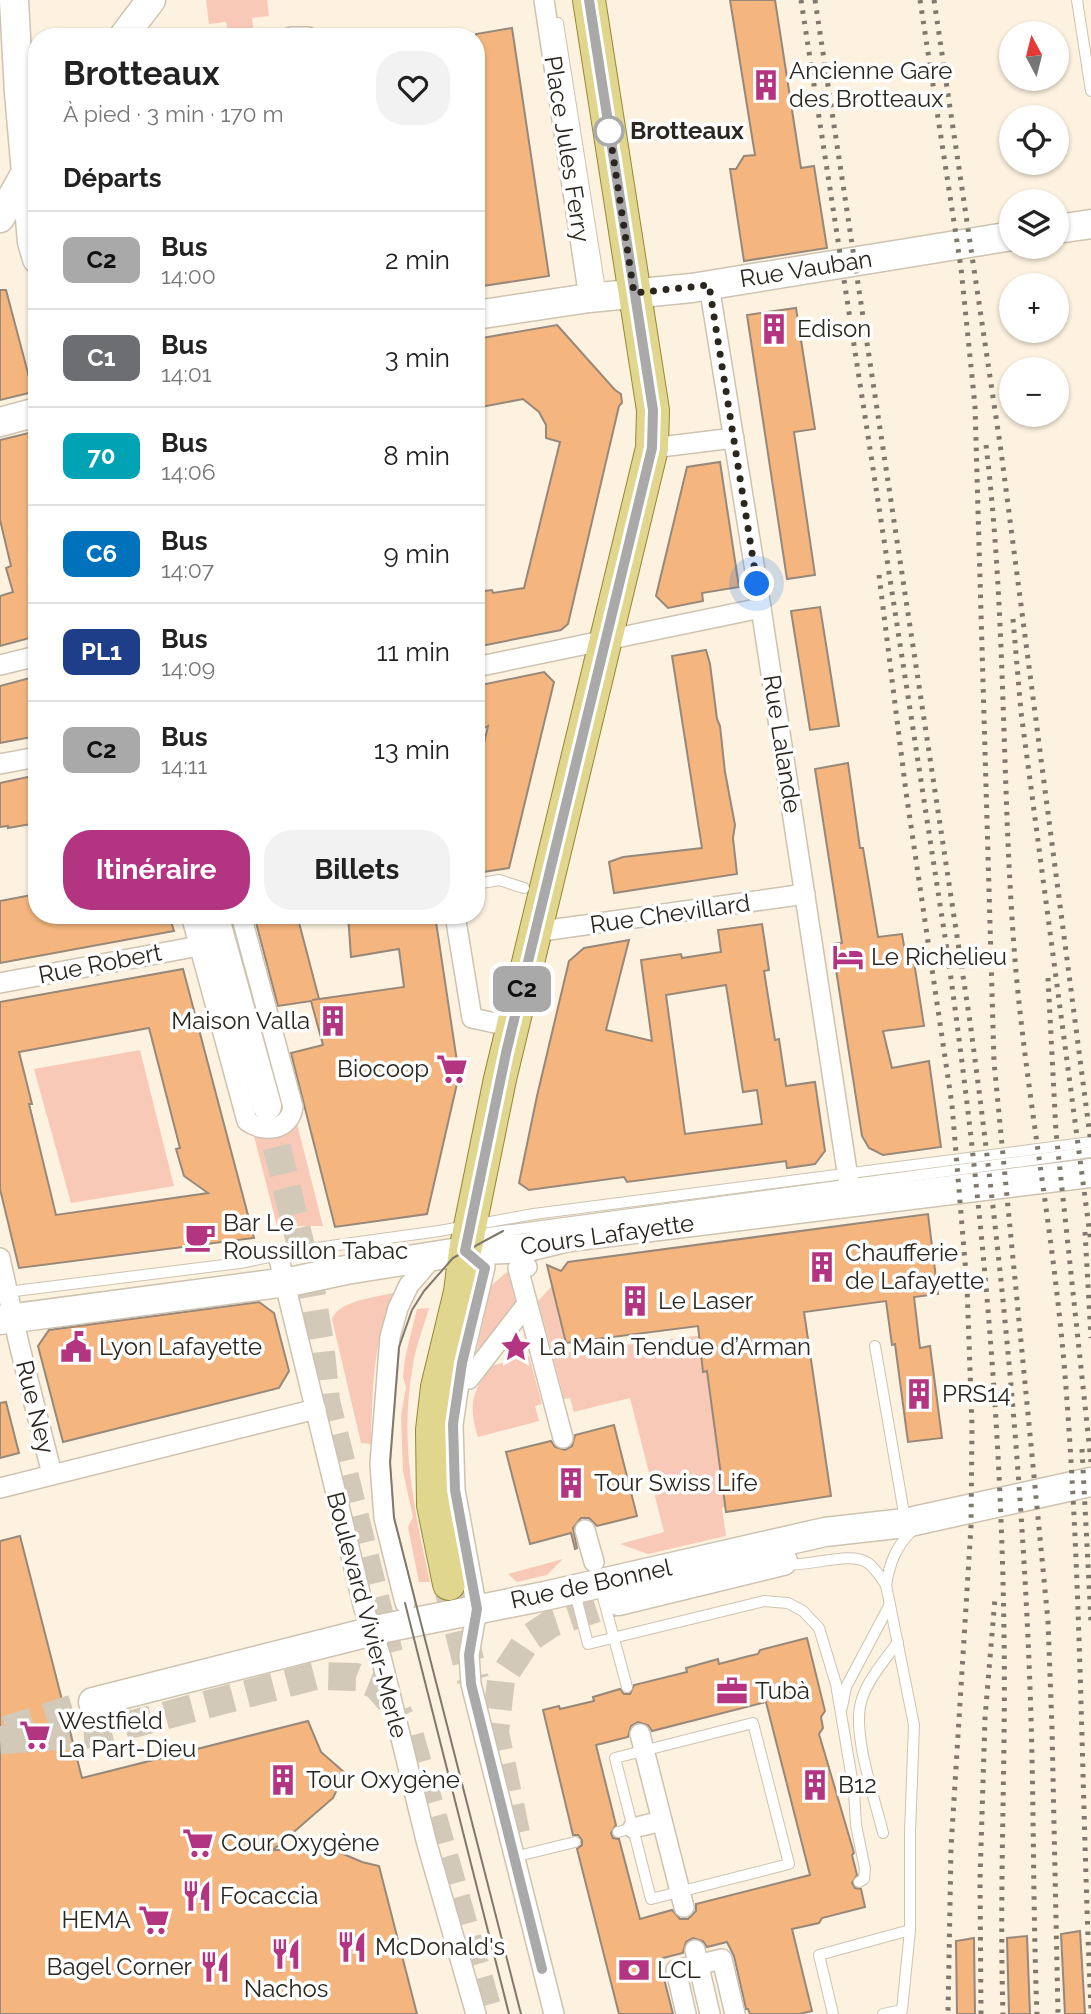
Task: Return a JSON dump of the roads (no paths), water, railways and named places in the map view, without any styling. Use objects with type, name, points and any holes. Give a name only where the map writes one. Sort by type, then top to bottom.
[{"type":"main road","points":[[13,0],[8,45],[28,142]]},
{"type":"main road","points":[[129,28],[151,0]]},
{"type":"main road","name":"Place Jules Ferry","points":[[449,1584],[433,1504],[432,1430],[438,1387],[460,1292],[461,1237],[535,932],[534,892],[604,641],[652,448],[653,410],[589,0]]},
{"type":"main road","points":[[1,213],[28,169]]},
{"type":"main road","points":[[1069,227],[1091,224]]},
{"type":"main road","name":"Rue Vauban","points":[[485,313],[709,285],[999,238]]},
{"type":"main road","points":[[0,422],[28,414]]},
{"type":"main road","points":[[216,924],[267,1106]]},
{"type":"main road","name":"Cours Lafayette","points":[[6,1306],[281,1269],[461,1237],[524,1248],[569,1237],[850,1187],[1091,1173]]},
{"type":"main road","name":"Rue de Bonnel","points":[[93,1702],[378,1630],[477,1609],[595,1575],[825,1532],[915,1521],[1091,1482]]},
{"type":"main road","points":[[595,1575],[776,1562],[886,1536],[915,1521]]},
{"type":"street","name":"Place Jules Ferry","points":[[544,0],[595,298]]},
{"type":"street","name":"Rue Lalande","points":[[709,285],[850,1187]]},
{"type":"street","points":[[652,448],[734,438]]},
{"type":"street","points":[[485,665],[761,608]]},
{"type":"street","points":[[0,665],[28,658]]},
{"type":"street","points":[[0,764],[28,759]]},
{"type":"street","name":"Rue Chevillard","points":[[535,932],[805,894]]},
{"type":"street","points":[[193,924],[247,1121],[259,1129],[285,1124],[292,1117],[293,1107],[243,924]]},
{"type":"street","points":[[456,924],[472,1018],[513,1027]]},
{"type":"street","name":"Rue Robert","points":[[0,983],[199,946]]},
{"type":"street","points":[[405,1603],[384,1518],[380,1464],[390,1337],[398,1308],[409,1285],[461,1237],[485,1268],[459,1379],[453,1424],[455,1490],[477,1609],[469,1655],[471,1684],[554,2014]]},
{"type":"street","name":"Rue Ney","points":[[0,1258],[6,1306],[19,1344],[52,1474]]},
{"type":"street","points":[[527,1266],[518,1268],[563,1437]]},
{"type":"street","name":"Boulevard Vivier-Merle","points":[[281,1269],[331,1478],[378,1630],[381,1657],[427,1844],[476,2014]]},
{"type":"street","points":[[459,1379],[469,1379],[527,1304]]},
{"type":"street","points":[[0,1488],[316,1409]]},
{"type":"street","points":[[585,1530],[595,1575]]},
{"type":"street","points":[[642,1742],[682,1900]]},
{"type":"street","points":[[625,1830],[662,1821]]},
{"type":"street","points":[[697,1957],[710,2011]]},
{"type":"street","points":[[697,1957],[722,1959],[734,2008],[686,2014],[676,1970],[697,1957]]},
{"type":"lane","points":[[1077,0],[1088,49],[1091,91]]},
{"type":"lane","points":[[558,23],[595,298]]},
{"type":"lane","points":[[485,882],[499,880],[534,892]]},
{"type":"lane","points":[[850,1187],[1091,1142]]},
{"type":"lane","points":[[461,1237],[1091,1153]]},
{"type":"lane","points":[[875,1346],[915,1521],[891,1561],[886,1585],[914,1725],[910,1930],[902,2010],[883,2014]]},
{"type":"lane","points":[[776,1562],[796,1566],[859,1558],[870,1564],[886,1585]]},
{"type":"lane","points":[[595,1575],[588,1644],[764,1601],[788,1603],[803,1611],[819,1628],[836,1684],[854,1791],[856,1825],[865,1869],[863,1879],[859,1882]]},
{"type":"lane","points":[[595,1575],[609,1639],[627,1687]]},
{"type":"lane","points":[[378,1630],[399,1614],[405,1603]]},
{"type":"lane","points":[[840,1714],[846,1688],[890,1603]]},
{"type":"lane","points":[[883,1833],[858,1724],[862,1700],[880,1667],[898,1642]]},
{"type":"lane","points":[[753,1723],[789,1864],[682,1900],[651,1899],[625,1830],[615,1758],[642,1742],[753,1723]]},
{"type":"lane","points":[[514,1857],[575,1842]]},
{"type":"lane","points":[[833,2014],[819,1955],[910,1930]]},
{"type":"tunnel","points":[[267,1106],[310,1284],[326,1401],[389,1653]]},
{"type":"tunnel","points":[[449,1584],[473,1680]]},
{"type":"tunnel","points":[[516,1833],[495,1732],[501,1680],[528,1639],[552,1623],[619,1601]]},
{"type":"tunnel","points":[[0,1740],[95,1734],[315,1676],[356,1677],[376,1685],[396,1708],[400,1717]]},
{"type":"tunnel","points":[[6,1730],[93,1702]]},
{"type":"tunnel","points":[[410,1736],[489,2014]]},
{"type":"tram line","points":[[503,1231],[453,1258],[424,1291],[412,1310],[399,1347],[390,1462],[394,1518],[521,2014]]},
{"type":"tram line","points":[[405,1603],[509,2014]]},
{"type":"railway","points":[[801,0],[947,950],[978,1205],[993,1376],[1002,1547],[1003,2014]]},
{"type":"railway","points":[[815,0],[970,1022],[992,1195],[1017,1456],[1028,1631],[1037,2014]]},
{"type":"railway","points":[[920,0],[961,268],[975,406],[994,1062],[1048,1621],[1058,2014]]},
{"type":"railway","points":[[934,0],[1001,451],[1091,1144]]},
{"type":"railway","points":[[986,445],[1001,643],[1016,972],[1059,1314],[1070,1444],[1091,2009]]},
{"type":"railway","points":[[879,575],[906,792],[952,1105],[967,1286],[972,1426],[971,1526],[951,1848],[948,2014]]},
{"type":"railway","points":[[1013,619],[1021,712],[1091,1243]]},
{"type":"railway","points":[[1048,978],[1056,1132],[1091,1462]]},
{"type":"railway","points":[[1085,1232],[1091,1338]]},
{"type":"railway","points":[[1082,1449],[1091,1622]]},
{"type":"railway","points":[[981,2014],[980,1879],[985,1718],[995,1598]]},
{"type":"place","name":"Ancienne Gare des Brotteaux","points":[[766,85]]},
{"type":"place","name":"Brotteaux","points":[[609,131]]},
{"type":"place","name":"Edison","points":[[774,329]]},
{"type":"place","name":"Le Richelieu","points":[[848,957]]},
{"type":"place","name":"Maison Valla","points":[[333,1021]]},
{"type":"place","name":"Biocoop","points":[[452,1069]]},
{"type":"place","name":"Bar Le Roussillon Tabac","points":[[200,1237]]},
{"type":"place","name":"Chaufferie de Lafayette","points":[[822,1267]]},
{"type":"place","name":"Le Laser","points":[[635,1301]]},
{"type":"place","name":"Lyon Lafayette","points":[[76,1347]]},
{"type":"place","name":"La Main Tendue d’Arman","points":[[516,1347]]},
{"type":"place","name":"PRS14","points":[[919,1394]]},
{"type":"place","name":"Tour Swiss Life","points":[[571,1483]]},
{"type":"place","name":"Tubà","points":[[732,1691]]},
{"type":"place","name":"Westfield La Part-Dieu","points":[[35,1735]]},
{"type":"place","name":"Tour Oxygène","points":[[283,1780]]},
{"type":"place","name":"B12","points":[[815,1785]]},
{"type":"place","name":"Cour Oxygène","points":[[198,1843]]},
{"type":"place","name":"Focaccia","points":[[197,1896]]},
{"type":"place","name":"HEMA","points":[[154,1920]]},
{"type":"place","name":"McDonald's","points":[[352,1947]]},
{"type":"place","name":"Nachos","points":[[286,1954]]},
{"type":"place","name":"Bagel Corner","points":[[215,1967]]},
{"type":"place","name":"LCL","points":[[634,1970]]}]
